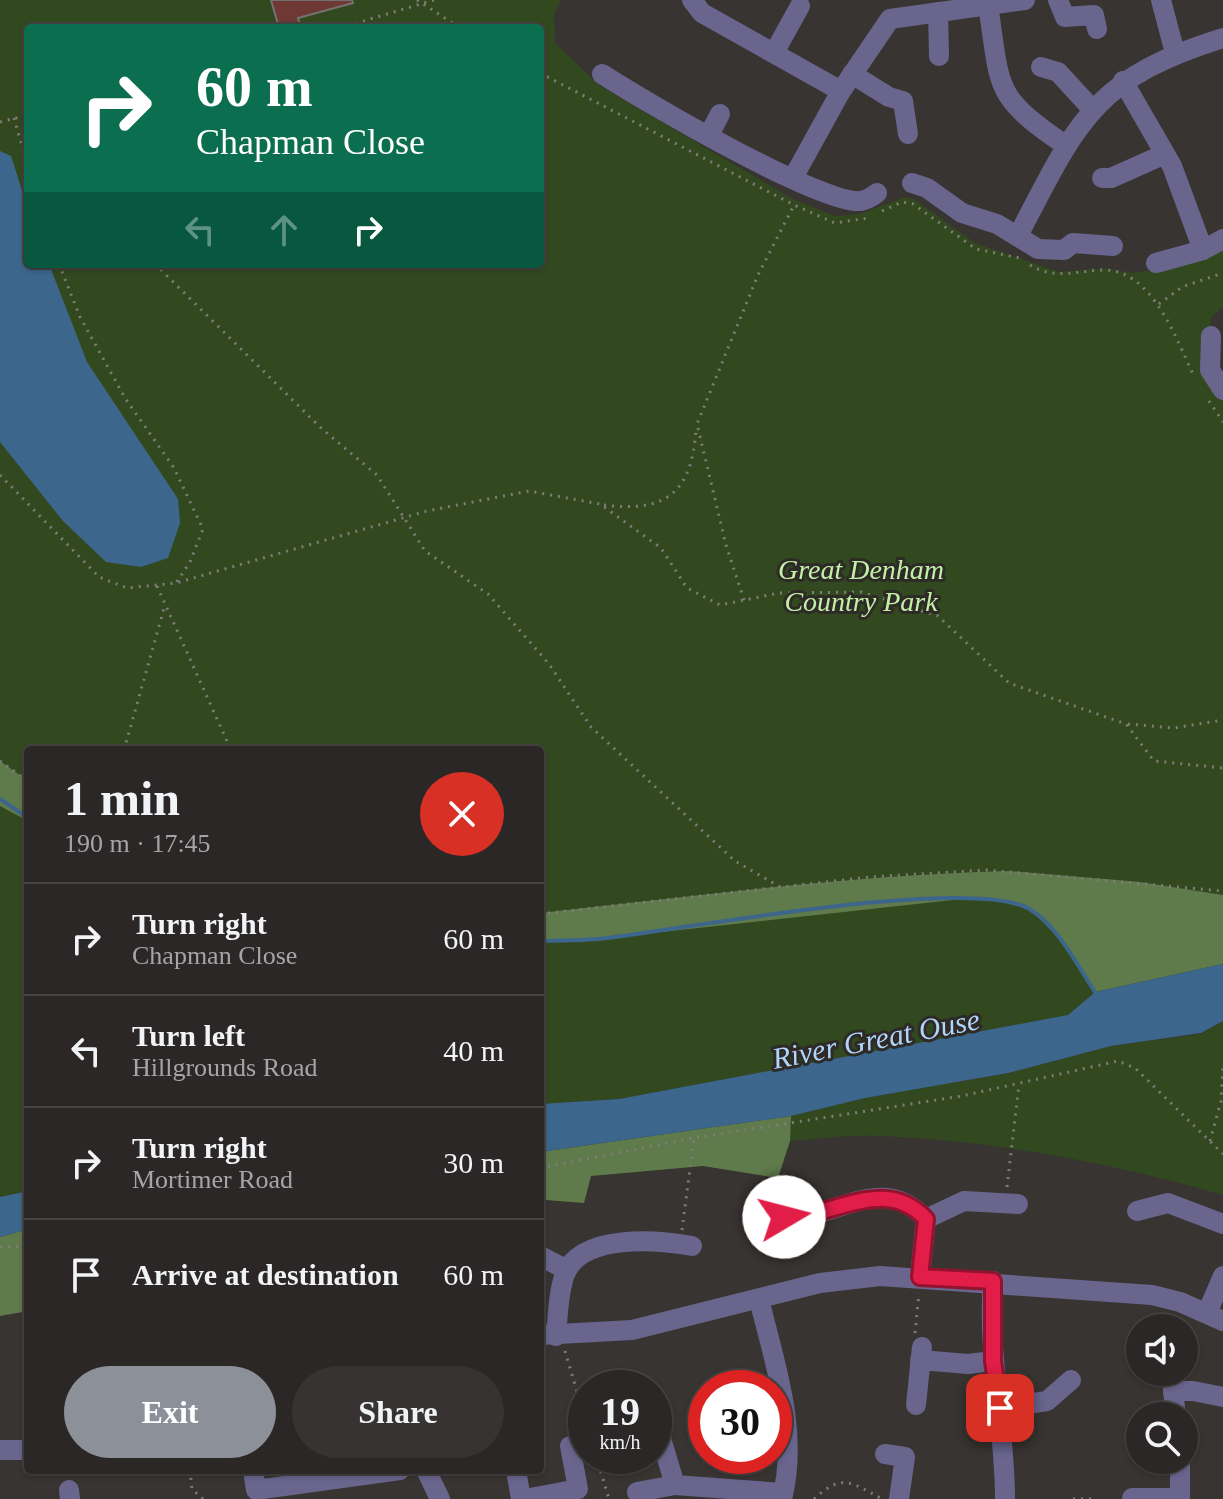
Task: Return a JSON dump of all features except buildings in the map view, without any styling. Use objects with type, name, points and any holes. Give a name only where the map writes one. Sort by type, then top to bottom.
[{"type":"street","points":[[692,0],[702,13],[774,53],[903,101],[908,134]]},
{"type":"street","points":[[793,178],[888,9],[938,12],[1025,0]]},
{"type":"street","points":[[1161,0],[1175,53]]},
{"type":"street","points":[[988,5],[1005,95],[1027,120],[1065,145]]},
{"type":"street","points":[[1058,5],[1071,18],[1094,15],[1097,29]]},
{"type":"street","points":[[774,53],[800,6]]},
{"type":"street","points":[[938,12],[939,56]]},
{"type":"street","points":[[1018,236],[1065,145],[1092,109],[1123,81],[1175,53],[1223,38]]},
{"type":"street","points":[[1041,67],[1058,72],[1092,109]]},
{"type":"street","points":[[602,74],[742,157],[861,201],[877,193]]},
{"type":"street","points":[[1123,81],[1165,154],[1203,250]]},
{"type":"street","points":[[709,135],[720,114]]},
{"type":"street","points":[[1102,178],[1111,178],[1165,154]]},
{"type":"street","points":[[912,183],[927,188],[962,213],[997,224],[1038,249],[1064,250],[1073,243],[1113,246]]},
{"type":"street","points":[[1165,261],[1203,250],[1223,239]]},
{"type":"street","points":[[1211,336],[1213,391]]},
{"type":"street","points":[[780,1213],[813,1215],[869,1198],[885,1197],[914,1206],[926,1219],[920,1277]]},
{"type":"street","points":[[926,1219],[964,1201],[1008,1199]]},
{"type":"street","points":[[1137,1211],[1150,1204],[1168,1203],[1223,1224]]},
{"type":"street","points":[[685,1240],[630,1241],[578,1257],[567,1270],[553,1335],[632,1330],[848,1279],[920,1277],[1152,1295],[1215,1317],[1223,1276]]},
{"type":"street","points":[[544,1258],[567,1270]]},
{"type":"street","points":[[993,1281],[993,1361],[1000,1408],[1006,1499]]},
{"type":"street","points":[[637,1492],[675,1485],[783,1496],[789,1456],[788,1423],[759,1299]]},
{"type":"street","points":[[916,1405],[921,1354],[968,1364],[993,1361]]},
{"type":"street","points":[[1000,1408],[1047,1401],[1071,1380]]},
{"type":"street","points":[[1174,1402],[1172,1383],[1223,1397]]},
{"type":"street","points":[[0,1450],[24,1450]]},
{"type":"street","points":[[885,1454],[905,1457],[899,1499]]},
{"type":"street","points":[[254,1474],[256,1490],[290,1494],[318,1477],[360,1474]]},
{"type":"street","points":[[428,1474],[440,1499]]},
{"type":"street","points":[[517,1474],[523,1499],[578,1489],[575,1474]]},
{"type":"street","points":[[672,1474],[675,1485]]},
{"type":"street","points":[[1132,1498],[1180,1498],[1180,1474]]},
{"type":"path","points":[[417,0],[454,24]]},
{"type":"path","points":[[354,24],[434,0]]},
{"type":"path","points":[[544,75],[794,205],[835,223],[863,220],[902,202],[913,204],[976,249],[1020,258],[1040,271],[1062,275],[1107,269],[1127,277],[1159,304],[1175,329],[1195,377]]},
{"type":"path","points":[[0,122],[24,116]]},
{"type":"path","points":[[14,118],[24,153]]},
{"type":"path","points":[[0,475],[99,577],[127,588],[176,583],[404,518],[529,491],[634,509],[680,488],[694,462],[697,424],[758,275],[794,205]]},
{"type":"path","points":[[61,268],[88,330],[125,398],[174,468],[203,529],[190,562],[176,583]]},
{"type":"path","points":[[159,268],[322,429],[377,475],[425,551],[488,594],[549,664],[591,727],[735,861],[780,887]]},
{"type":"path","points":[[1159,304],[1182,287],[1223,273]]},
{"type":"path","points":[[1213,391],[1223,422]]},
{"type":"path","points":[[697,424],[726,545],[744,600]]},
{"type":"path","points":[[600,504],[661,548],[687,588],[720,605],[779,593],[861,592],[938,616],[1009,683],[1126,724],[1174,728],[1223,720]]},
{"type":"path","points":[[157,586],[229,746]]},
{"type":"path","points":[[125,746],[165,605]]},
{"type":"path","points":[[1126,724],[1154,761],[1223,768]]},
{"type":"path","points":[[0,761],[24,778]]},
{"type":"path","points":[[544,914],[780,887],[986,870],[1223,891]]},
{"type":"path","points":[[544,1167],[694,1138],[1019,1084],[1118,1061],[1135,1068],[1223,1154]]},
{"type":"path","points":[[1210,1141],[1221,1101],[1223,1064]]},
{"type":"path","points":[[1008,1199],[1019,1084]]},
{"type":"path","points":[[685,1240],[694,1138]]},
{"type":"path","points":[[0,1247],[24,1246]]},
{"type":"path","points":[[920,1277],[915,1338],[921,1354]]},
{"type":"path","points":[[553,1335],[568,1375]]},
{"type":"path","points":[[190,1474],[192,1489],[203,1499]]},
{"type":"path","points":[[601,1474],[609,1499]]},
{"type":"path","points":[[814,1499],[833,1482],[847,1482],[882,1499]]},
{"type":"path","points":[[1073,1499],[1097,1499]]},
{"type":"green space","name":"Great Denham Country Park","points":[[0,0],[561,0],[554,14],[555,43],[600,86],[793,199],[835,216],[860,214],[905,197],[914,199],[975,243],[1060,272],[1106,268],[1131,273],[1178,267],[1223,249],[1223,307],[1212,316],[1206,350],[1223,395],[1223,964],[1095,992],[1068,1015],[619,1099],[544,1104],[544,746],[24,746],[24,1192],[0,1197]]},
{"type":"green space","points":[[0,761],[24,778],[24,819],[0,806]]},
{"type":"green space","points":[[1009,871],[1140,882],[1223,895],[1223,964],[1095,992],[1064,944],[1031,909],[980,897],[598,939],[544,941],[544,913],[716,893],[950,873]]},
{"type":"green space","points":[[1223,1021],[1223,1195],[1141,1173],[1054,1155],[923,1138],[858,1136],[790,1141],[778,1178],[703,1166],[591,1176],[584,1203],[546,1200],[544,1205],[544,1151],[791,1116],[865,1098],[1008,1073],[1111,1046],[1200,1034]]},
{"type":"green space","points":[[791,1116],[790,1141],[778,1178],[703,1166],[591,1176],[584,1203],[546,1200],[544,1205],[544,1151]]},
{"type":"green space","points":[[24,1230],[24,1312],[0,1316],[0,1237]]},
{"type":"water","points":[[0,151],[11,156],[24,197],[24,268],[51,268],[87,362],[178,499],[180,523],[168,558],[141,567],[106,562],[63,521],[0,442]]},
{"type":"water","name":"River Great Ouse","points":[[1223,964],[1223,1021],[1201,1033],[1111,1046],[1008,1073],[865,1098],[791,1116],[544,1151],[544,1104],[619,1099],[1068,1015],[1095,992]]},
{"type":"water","points":[[24,1192],[24,1230],[0,1237],[0,1197]]},
{"type":"waterway","points":[[0,799],[24,815]]},
{"type":"waterway","points":[[544,941],[599,939],[893,901],[953,898],[1000,900],[1031,910],[1041,918],[1067,948],[1095,992]]},
{"type":"route","points":[[784,1217],[813,1215],[869,1198],[885,1197],[914,1206],[926,1219],[920,1277],[993,1281],[993,1361],[1000,1408]]}]
